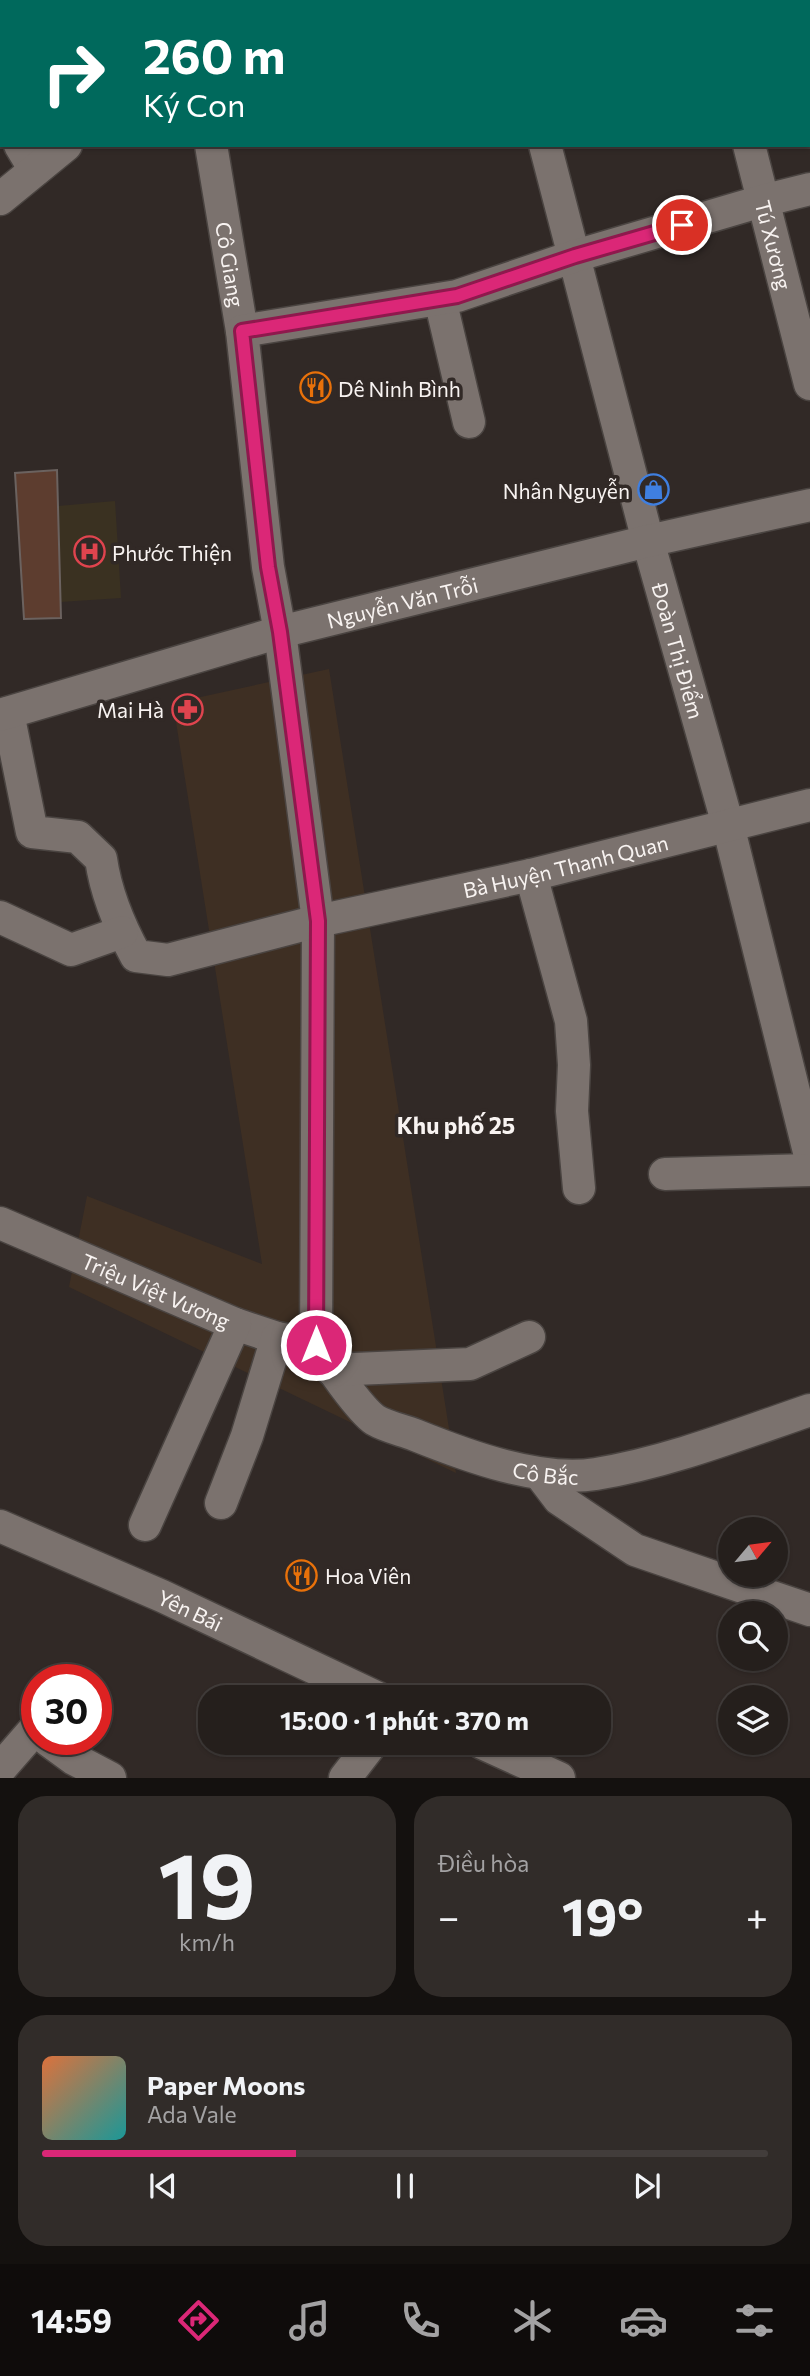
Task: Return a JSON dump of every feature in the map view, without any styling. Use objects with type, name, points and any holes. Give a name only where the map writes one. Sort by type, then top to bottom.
[{"type":"street","points":[[0,199],[27,158],[60,147]]},
{"type":"street","name":"Cô Giang","points":[[211,147],[242,331],[268,567],[280,632],[318,921],[324,1357]]},
{"type":"street","name":"Đoàn Thị Điểm","points":[[546,147],[648,541],[728,825],[810,1156]]},
{"type":"street","name":"Tú Xương","points":[[749,147],[810,384]]},
{"type":"street","points":[[242,331],[457,296],[575,256],[810,189]]},
{"type":"street","points":[[440,299],[470,422]]},
{"type":"street","name":"Nguyễn Văn Trỗi","points":[[4,714],[280,632],[648,541],[810,505]]},
{"type":"street","points":[[0,917],[71,950],[122,932],[105,885],[102,859],[78,836],[32,832],[4,714]]},
{"type":"street","name":"Bà Huyện Thanh Quan","points":[[122,932],[136,956],[168,960],[318,921],[531,875],[810,805]]},
{"type":"street","points":[[531,875],[570,1021],[574,1065],[572,1111],[579,1188]]},
{"type":"street","points":[[665,1174],[810,1170]]},
{"type":"street","name":"Triệu Việt Vương","points":[[0,1223],[235,1324],[324,1357],[470,1364],[529,1337]]},
{"type":"street","points":[[145,1525],[235,1324]]},
{"type":"street","points":[[221,1503],[247,1436],[277,1338]]},
{"type":"street","name":"Cô Bắc","points":[[324,1357],[374,1419],[445,1447],[540,1474],[593,1475],[629,1467],[691,1450],[810,1410]]},
{"type":"street","points":[[540,1474],[559,1499],[635,1550],[810,1610]]},
{"type":"street","name":"Yên Bái","points":[[0,1527],[162,1596],[350,1685]]},
{"type":"street","points":[[0,1769],[21,1745]]},
{"type":"street","points":[[69,1755],[110,1777]]},
{"type":"street","points":[[345,1777],[362,1755]]},
{"type":"street","points":[[509,1755],[559,1777]]},
{"type":"shaded area","name":"Phước Thiện","points":[[115,501],[121,598],[60,602],[58,506]]},
{"type":"shaded area","points":[[329,669],[456,1473],[69,1287],[87,1196],[262,1264],[173,703]]},
{"type":"building","points":[[57,470],[61,618],[24,619],[15,473]]},
{"type":"place","name":"Dê Ninh Bình","points":[[315,388]]},
{"type":"place","name":"Nhân Nguyễn","points":[[653,490]]},
{"type":"place","name":"Phước Thiện","points":[[89,552]]},
{"type":"place","name":"Mai Hà","points":[[187,709]]},
{"type":"place","name":"Hoa Viên","points":[[302,1575]]},
{"type":"district","name":"Khu phố 25","points":[[456,1125]]},
{"type":"route","points":[[316,1345],[318,921],[280,632],[268,567],[242,331],[457,296],[575,256],[682,225]]}]
